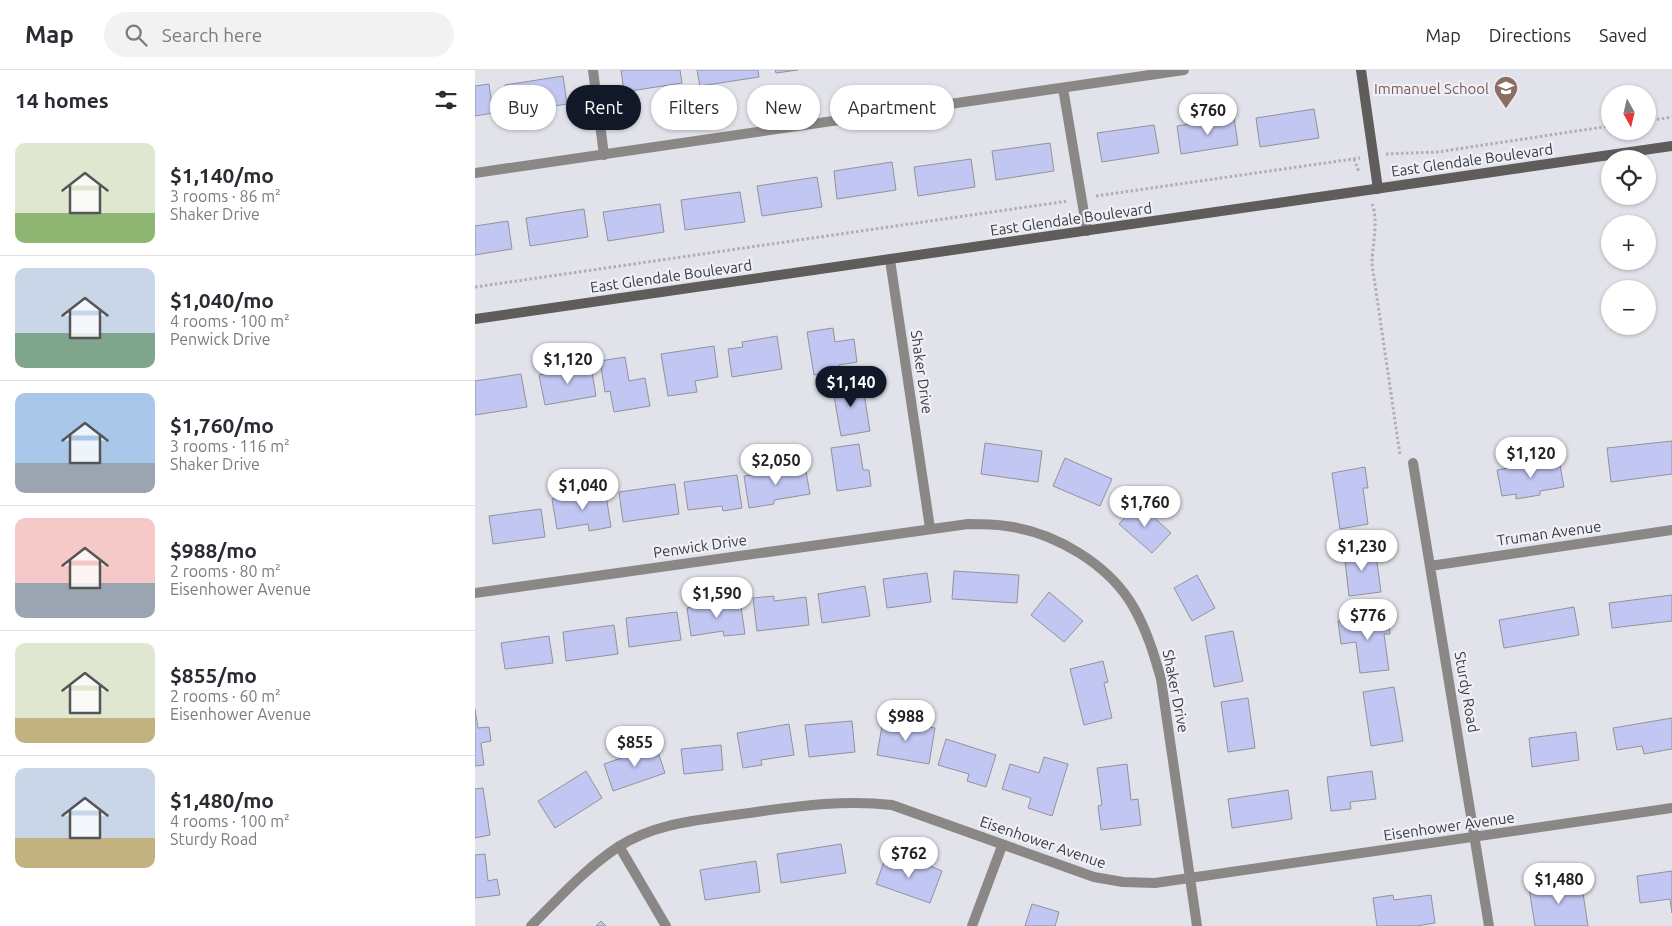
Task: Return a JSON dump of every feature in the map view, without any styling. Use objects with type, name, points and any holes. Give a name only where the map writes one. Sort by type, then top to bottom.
[{"type":"street","points":[[593,70],[604,154]]},
{"type":"street","points":[[475,173],[1184,70]]},
{"type":"street","points":[[1361,70],[1378,189]]},
{"type":"street","points":[[1063,88],[1087,232]]},
{"type":"street","name":"East Glendale Boulevard","points":[[475,319],[1672,146]]},
{"type":"street","name":"Shaker Drive","points":[[890,260],[930,528],[968,524],[1007,526],[1047,536],[1084,557],[1111,580],[1133,606],[1151,643],[1161,679],[1197,926]]},
{"type":"street","name":"Sturdy Road","points":[[1413,463],[1489,926]]},
{"type":"street","name":"Penwick Drive","points":[[475,593],[930,528]]},
{"type":"street","name":"Truman Avenue","points":[[1430,566],[1672,530]]},
{"type":"street","name":"Eisenhower Avenue","points":[[531,926],[581,874],[619,846],[673,824],[825,802],[861,801],[892,805],[923,814],[1002,846],[1094,877],[1123,882],[1155,883],[1476,838],[1672,808]]},
{"type":"street","points":[[619,846],[666,926]]},
{"type":"street","points":[[972,926],[1002,846]]},
{"type":"path","points":[[1656,120],[1672,117]]},
{"type":"path","points":[[475,288],[1398,152],[1437,152],[1601,127]]},
{"type":"path","points":[[1354,159],[1374,208],[1375,226],[1372,264],[1401,466],[1413,463]]},
{"type":"building","points":[[621,70],[680,70],[682,83],[651,85],[651,88],[641,89],[641,85],[623,85]]},
{"type":"building","points":[[697,70],[758,70],[759,77],[700,85]]},
{"type":"building","points":[[775,70],[798,70],[776,73]]},
{"type":"building","points":[[563,76],[566,104],[556,106],[556,85],[505,85]]},
{"type":"building","points":[[489,84],[490,114],[475,116],[475,86]]},
{"type":"building","points":[[1314,109],[1319,138],[1260,147],[1256,118]]},
{"type":"building","points":[[1234,117],[1238,145],[1181,154],[1177,126]]},
{"type":"building","points":[[1154,125],[1159,153],[1102,162],[1097,133]]},
{"type":"building","points":[[1050,143],[1054,171],[996,180],[992,151]]},
{"type":"building","points":[[971,159],[975,187],[918,196],[914,167]]},
{"type":"building","points":[[892,162],[896,190],[837,199],[834,171]]},
{"type":"building","points":[[817,177],[822,207],[762,216],[757,186]]},
{"type":"building","points":[[740,192],[745,222],[685,230],[681,200]]},
{"type":"building","points":[[660,204],[664,232],[608,241],[603,212]]},
{"type":"building","points":[[584,209],[588,237],[530,246],[526,218]]},
{"type":"building","points":[[508,221],[512,249],[475,255],[475,226]]},
{"type":"building","points":[[833,328],[835,342],[854,339],[857,362],[839,365],[840,370],[814,375],[807,332]]},
{"type":"building","points":[[777,336],[782,369],[732,377],[728,349],[743,347],[742,342]]},
{"type":"building","points":[[714,346],[718,377],[695,381],[697,392],[668,396],[661,354]]},
{"type":"building","points":[[625,357],[629,381],[645,378],[650,406],[614,412],[610,391],[605,392],[600,361]]},
{"type":"building","points":[[591,366],[596,396],[545,405],[539,375]]},
{"type":"building","points":[[521,374],[527,407],[475,415],[475,381]]},
{"type":"building","points":[[862,381],[870,431],[841,436],[832,385]]},
{"type":"building","points":[[1672,441],[1672,474],[1611,482],[1607,448]]},
{"type":"building","points":[[985,443],[1042,451],[1038,482],[981,474]]},
{"type":"building","points":[[859,444],[863,470],[869,470],[871,486],[837,491],[831,448]]},
{"type":"building","points":[[1065,458],[1112,479],[1100,506],[1053,486]]},
{"type":"building","points":[[1559,460],[1564,487],[1540,491],[1540,495],[1516,499],[1516,494],[1502,496],[1497,470]]},
{"type":"building","points":[[805,466],[810,494],[774,500],[774,504],[749,508],[744,476]]},
{"type":"building","points":[[1365,467],[1368,488],[1363,488],[1368,524],[1340,529],[1332,473]]},
{"type":"building","points":[[737,475],[742,508],[723,511],[722,506],[688,510],[684,482]]},
{"type":"building","points":[[675,484],[679,514],[623,522],[619,492]]},
{"type":"building","points":[[605,489],[611,527],[589,531],[588,524],[557,529],[552,499]]},
{"type":"building","points":[[1138,503],[1171,533],[1152,553],[1119,524]]},
{"type":"building","points":[[541,509],[545,537],[493,544],[489,516]]},
{"type":"building","points":[[1375,548],[1381,592],[1349,596],[1344,552]]},
{"type":"building","points":[[954,571],[1019,575],[1017,603],[952,599]]},
{"type":"building","points":[[927,573],[931,602],[887,608],[883,579]]},
{"type":"building","points":[[1197,575],[1215,608],[1192,621],[1174,588]]},
{"type":"building","points":[[865,586],[870,616],[822,623],[818,594]]},
{"type":"building","points":[[1049,592],[1083,621],[1064,642],[1031,615]]},
{"type":"building","points":[[1672,595],[1672,621],[1612,628],[1609,603]]},
{"type":"building","points":[[774,596],[774,601],[806,597],[809,625],[757,631],[753,598]]},
{"type":"building","points":[[740,600],[745,634],[724,636],[723,631],[691,636],[687,608]]},
{"type":"building","points":[[1574,607],[1579,635],[1504,648],[1499,620]]},
{"type":"building","points":[[677,612],[681,640],[629,647],[626,618]]},
{"type":"building","points":[[1388,615],[1390,634],[1384,634],[1389,670],[1360,673],[1356,642],[1341,644],[1338,621]]},
{"type":"building","points":[[614,625],[618,654],[566,661],[563,632]]},
{"type":"building","points":[[1233,631],[1243,681],[1214,687],[1205,636]]},
{"type":"building","points":[[549,636],[553,663],[505,669],[501,643]]},
{"type":"building","points":[[1103,661],[1108,682],[1104,683],[1112,718],[1084,725],[1070,669]]},
{"type":"building","points":[[1394,687],[1403,741],[1371,746],[1363,692]]},
{"type":"building","points":[[1248,698],[1255,748],[1228,752],[1221,702]]},
{"type":"building","points":[[475,709],[478,728],[489,727],[491,741],[481,743],[484,765],[475,766]]},
{"type":"building","points":[[1672,718],[1672,749],[1644,754],[1642,746],[1617,750],[1613,728]]},
{"type":"building","points":[[883,720],[935,728],[929,764],[877,755]]},
{"type":"building","points":[[852,721],[855,752],[809,757],[805,725]]},
{"type":"building","points":[[789,724],[794,755],[761,760],[762,765],[743,768],[737,733]]},
{"type":"building","points":[[1576,732],[1579,760],[1532,767],[1529,738]]},
{"type":"building","points":[[946,739],[996,755],[986,787],[967,781],[969,774],[938,765]]},
{"type":"building","points":[[721,745],[723,770],[684,774],[681,749]]},
{"type":"building","points":[[656,746],[665,773],[613,791],[604,764]]},
{"type":"building","points":[[1044,757],[1068,764],[1052,816],[1028,808],[1031,798],[1002,789],[1010,764],[1039,773]]},
{"type":"building","points":[[1127,764],[1131,800],[1138,799],[1141,825],[1101,830],[1098,806],[1102,805],[1097,768]]},
{"type":"building","points":[[586,771],[602,798],[555,828],[538,801]]},
{"type":"building","points":[[1372,771],[1376,799],[1350,802],[1351,809],[1331,811],[1327,777]]},
{"type":"building","points":[[483,788],[490,835],[475,838],[475,789]]},
{"type":"building","points":[[1288,790],[1292,819],[1232,828],[1228,799]]},
{"type":"building","points":[[841,844],[846,873],[781,883],[777,854]]},
{"type":"building","points":[[485,854],[488,881],[497,879],[500,895],[475,898],[475,855]]},
{"type":"building","points":[[886,856],[921,868],[923,863],[942,871],[930,903],[876,884]]},
{"type":"building","points":[[756,861],[760,892],[705,900],[700,870]]},
{"type":"building","points":[[1672,871],[1672,913],[1670,899],[1640,903],[1637,876]]},
{"type":"building","points":[[1581,880],[1588,926],[1535,926],[1529,888]]},
{"type":"building","points":[[1393,895],[1394,900],[1431,895],[1435,923],[1416,926],[1377,926],[1373,898]]},
{"type":"building","points":[[1032,904],[1059,912],[1055,926],[1025,926]]},
{"type":"building","points":[[601,921],[606,926],[596,926]]},
{"type":"place","name":"Immanuel School","points":[[1506,109]]}]
